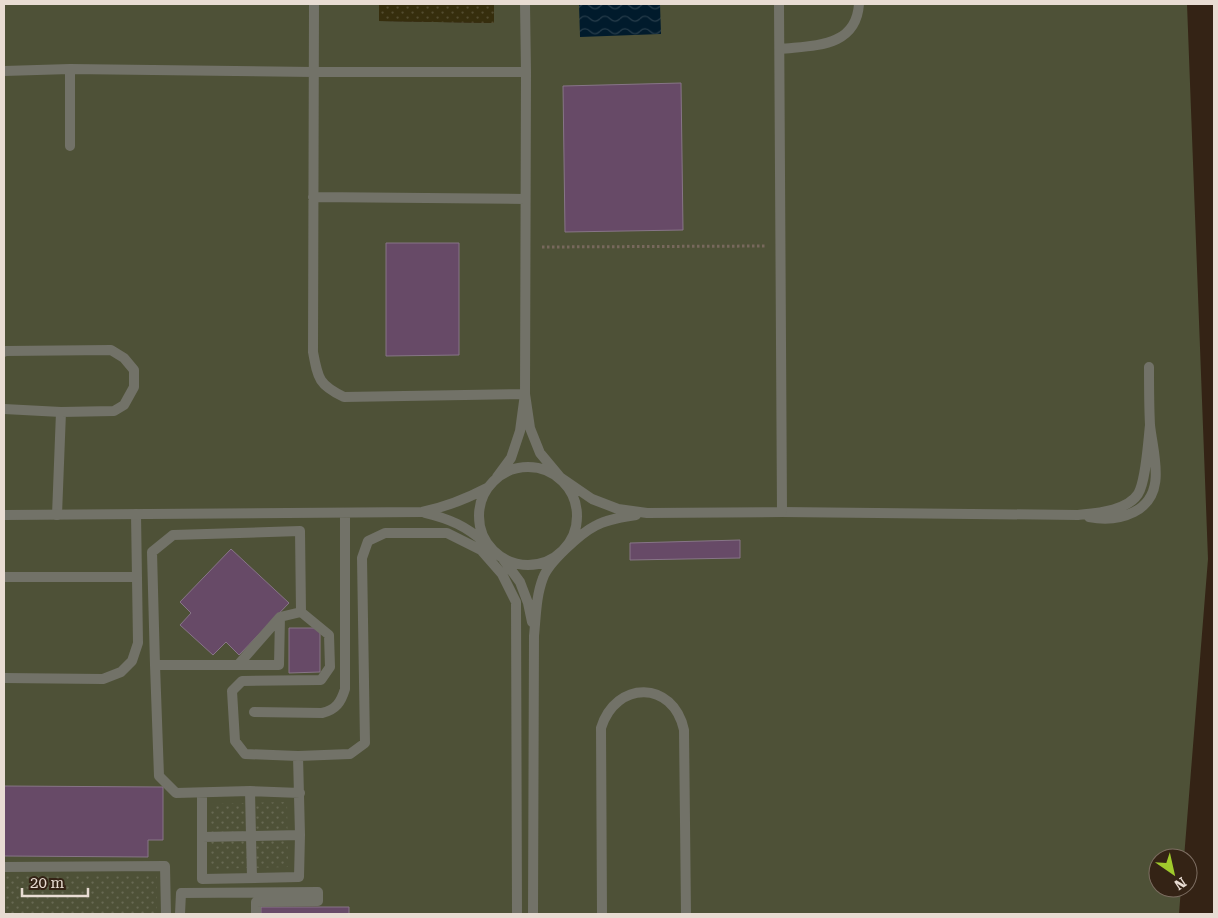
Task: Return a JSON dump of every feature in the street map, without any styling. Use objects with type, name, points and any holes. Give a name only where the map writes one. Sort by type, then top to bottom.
[{"type":"street","points":[[314,4],[313,352],[318,375],[329,390],[344,397],[525,394]]},
{"type":"street","points":[[489,546],[482,532],[479,517],[481,502],[487,488],[511,458],[520,431],[525,394],[525,4]]},
{"type":"street","points":[[779,4],[782,512]]},
{"type":"street","points":[[780,49],[829,43],[837,40],[854,26],[858,16],[859,4]]},
{"type":"street","points":[[70,69],[70,146]]},
{"type":"street","points":[[4,71],[70,69],[526,72]]},
{"type":"street","points":[[313,198],[525,199]]},
{"type":"street","points":[[4,352],[111,350],[124,358],[134,370],[134,387],[124,405],[114,412],[4,409]]},
{"type":"street","points":[[497,477],[512,469],[529,466],[545,469],[592,499],[618,509],[647,513],[782,512],[1078,515],[1097,513],[1122,506],[1138,494],[1143,479],[1150,425],[1149,367]]},
{"type":"street","points":[[525,394],[530,428],[540,453],[570,489],[577,504],[578,520],[574,536],[543,576],[537,604],[534,636],[533,914]]},
{"type":"street","points":[[57,515],[62,412]]},
{"type":"street","points":[[4,515],[422,512],[452,504],[487,488]]},
{"type":"street","points":[[422,512],[447,518],[470,530],[501,556],[513,562],[527,565],[541,563],[554,558],[595,526],[622,517],[647,513]]},
{"type":"street","points":[[254,712],[322,713],[330,711],[337,706],[342,698],[345,689],[345,513]]},
{"type":"street","points":[[4,678],[103,679],[121,672],[132,660],[138,643],[136,514]]},
{"type":"street","points":[[300,793],[250,791],[176,793],[159,776],[152,552],[173,535],[300,531],[302,612],[329,635],[330,667],[321,680],[242,681],[232,691],[235,742],[245,754],[298,756],[350,754],[365,743],[362,558],[368,541],[385,533],[447,533],[481,550],[502,574],[516,602],[517,914]]},
{"type":"street","points":[[501,556],[520,582],[528,603],[534,636]]},
{"type":"street","points":[[4,577],[137,577]]},
{"type":"street","points":[[238,664],[280,617],[302,612]]},
{"type":"street","points":[[155,665],[279,664],[280,617]]},
{"type":"street","points":[[602,914],[601,728],[604,718],[616,701],[636,693],[646,692],[657,695],[672,705],[682,719],[684,730],[686,914]]},
{"type":"street","points":[[202,793],[202,879],[299,877],[300,793],[298,756]]},
{"type":"street","points":[[250,791],[252,878]]},
{"type":"street","points":[[202,837],[300,835]]},
{"type":"street","points":[[4,868],[165,866],[166,914]]},
{"type":"street","points":[[180,914],[181,893],[318,892],[318,901],[256,902],[256,914]]},
{"type":"path","points":[[525,247],[781,246]]},
{"type":"green space","points":[[4,4],[379,4],[379,21],[494,23],[494,4],[1187,4],[1208,559],[1185,848],[1148,848],[1148,898],[1180,898],[1179,914],[4,914]]},
{"type":"green space","points":[[287,802],[288,867],[211,869],[210,804]]},
{"type":"green space","points":[[157,875],[157,914],[4,914],[4,876]]},
{"type":"sand","points":[[379,4],[494,4],[494,23],[379,21]]},
{"type":"water","points":[[579,4],[660,4],[661,34],[580,37]]},
{"type":"building","points":[[681,83],[683,230],[565,232],[563,86]]},
{"type":"building","points":[[386,243],[459,243],[459,355],[386,356]]},
{"type":"building","points":[[740,540],[740,558],[630,560],[630,543]]},
{"type":"building","points":[[231,549],[289,603],[239,655],[226,642],[213,655],[180,625],[191,613],[180,602]]},
{"type":"building","points":[[289,628],[320,628],[320,672],[289,673]]},
{"type":"building","points":[[4,786],[163,787],[163,840],[148,840],[148,857],[4,856]]},
{"type":"building","points":[[261,907],[349,907],[349,914],[261,914]]}]
